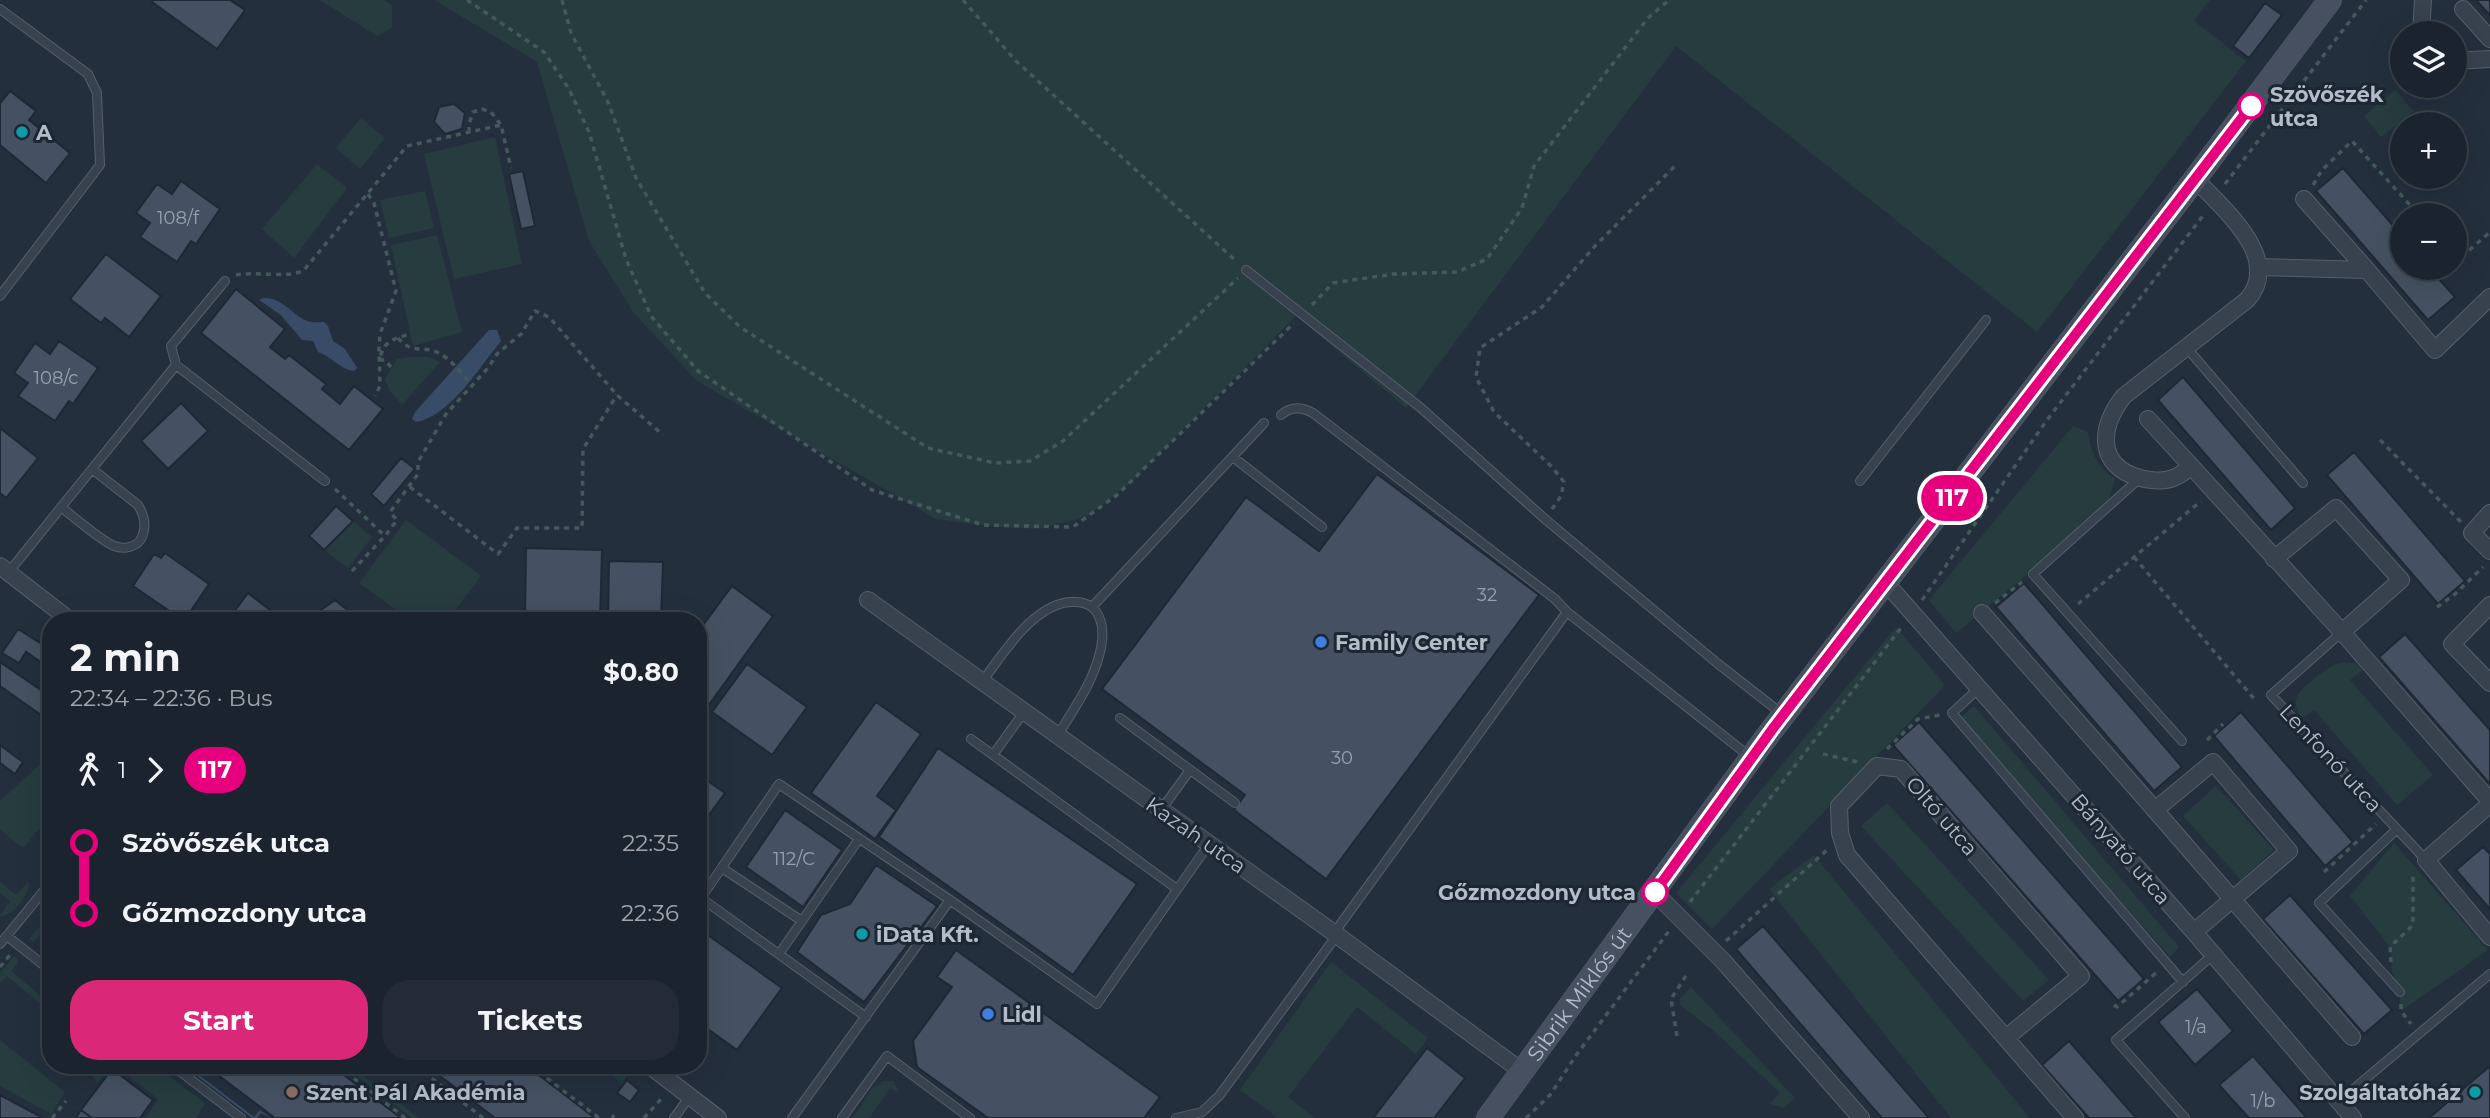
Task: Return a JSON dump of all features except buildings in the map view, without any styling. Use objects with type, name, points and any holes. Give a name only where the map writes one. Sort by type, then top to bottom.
[{"type":"street","name":"Sibrik Miklós út","points":[[1488,1118],[1751,758],[2196,179],[2330,0]]},
{"type":"street","points":[[2422,21],[2423,0]]},
{"type":"street","points":[[2463,9],[2490,39]]},
{"type":"street","points":[[2467,60],[2490,59]]},
{"type":"street","points":[[2192,467],[2171,480],[2140,478],[2118,466],[2109,453],[2105,439],[2113,410],[2124,396],[2247,300],[2254,291],[2258,267],[2246,234],[2196,179]]},
{"type":"street","points":[[2304,199],[2435,349],[2490,297]]},
{"type":"street","points":[[2258,267],[2367,270]]},
{"type":"street","points":[[2148,419],[2342,632],[2490,803],[2426,860]]},
{"type":"street","name":"Lenfonó utca","points":[[2274,559],[2336,509],[2401,580],[2342,632]]},
{"type":"street","points":[[2490,513],[2472,533],[2490,551]]},
{"type":"street","points":[[4,570],[59,612]]},
{"type":"street","name":"Bányató utca","points":[[1886,583],[2214,954],[2353,1118]]},
{"type":"street","name":"Kazah utca","points":[[868,600],[1523,1072]]},
{"type":"street","points":[[2490,605],[2452,644],[2490,683]]},
{"type":"street","points":[[1982,612],[2352,1037]]},
{"type":"street","points":[[2155,810],[2213,762],[2289,851],[2194,932]]},
{"type":"street","points":[[1877,766],[1839,806],[1841,836],[1847,855],[2075,1118]]},
{"type":"street","name":"Oltó utca","points":[[1877,766],[1900,769],[2081,976],[2006,1038]]},
{"type":"street","name":"Lenfonó utca","points":[[2426,860],[2490,937]]},
{"type":"street","points":[[1654,892],[1715,952],[1861,1118]]},
{"type":"street","points":[[661,1074],[719,1118]]},
{"type":"lane","points":[[0,9],[88,74],[97,93],[100,165],[0,296]]},
{"type":"lane","points":[[1246,270],[1421,408],[1545,519],[1717,663],[1784,715]]},
{"type":"lane","points":[[225,281],[171,346],[176,365],[325,481]]},
{"type":"lane","points":[[1860,481],[1986,320]]},
{"type":"lane","points":[[2186,347],[2303,483]]},
{"type":"lane","points":[[4,570],[61,508],[176,365]]},
{"type":"lane","points":[[1281,415],[1292,408],[1313,413],[1555,598],[1567,612],[1751,758]]},
{"type":"lane","points":[[1092,607],[1264,423]]},
{"type":"lane","points":[[1233,457],[1322,527]]},
{"type":"lane","points":[[61,508],[115,546],[126,548],[136,545],[145,526],[138,505],[92,469]]},
{"type":"lane","points":[[2140,478],[2033,574],[2182,741]]},
{"type":"lane","points":[[982,682],[1012,642],[1043,612],[1073,601],[1092,607],[1101,621],[1099,658],[1083,694],[1057,737]]},
{"type":"lane","points":[[1176,1118],[1202,1112],[1219,1096],[1567,612]]},
{"type":"lane","name":"Lenfonó utca","points":[[2342,632],[2271,695],[2426,860]]},
{"type":"lane","points":[[1979,688],[1952,713],[2183,982]]},
{"type":"lane","points":[[993,755],[1024,712]]},
{"type":"lane","points":[[1120,718],[1235,803]]},
{"type":"lane","points":[[971,739],[1177,889]]},
{"type":"lane","points":[[1161,810],[1190,770]]},
{"type":"lane","points":[[707,889],[779,784],[1097,1004],[1209,844]]},
{"type":"lane","points":[[2397,829],[2319,903],[2400,992]]},
{"type":"lane","points":[[779,954],[859,839]]},
{"type":"lane","points":[[722,868],[802,921]]},
{"type":"lane","points":[[0,944],[42,893]]},
{"type":"lane","points":[[792,1118],[950,900]]},
{"type":"lane","points":[[707,902],[866,1017]]},
{"type":"lane","points":[[7,936],[42,964]]},
{"type":"lane","points":[[2185,1118],[2116,1040],[2214,954]]},
{"type":"lane","points":[[2339,1102],[2490,974]]},
{"type":"lane","points":[[842,1118],[887,1056],[970,1118]]},
{"type":"lane","points":[[183,1074],[241,1118]]},
{"type":"lane","points":[[674,1118],[690,1096]]},
{"type":"path","points":[[467,0],[544,52],[569,89],[589,132],[626,260],[651,316],[698,371],[872,490],[983,525],[1028,528],[1073,527],[1117,495],[1333,283],[1393,274],[1457,272],[1487,260],[1522,208],[1534,166],[1648,18],[1669,0]]},
{"type":"path","points":[[562,0],[571,33],[608,102],[636,178],[705,293],[740,327],[928,449],[995,463],[1030,461],[1063,441],[1246,270],[1016,61],[963,0]]},
{"type":"path","points":[[1526,1118],[1550,1095],[1678,917],[1913,613],[2048,421],[2365,0]]},
{"type":"path","points":[[469,132],[468,124],[473,112],[482,109],[491,112],[501,125],[511,168]]},
{"type":"path","points":[[225,281],[238,274],[297,274],[304,270],[407,145],[501,125]]},
{"type":"path","points":[[2304,199],[2322,170],[2352,141],[2407,203]]},
{"type":"path","points":[[1545,519],[1561,496],[1564,482],[1552,467],[1494,412],[1476,377],[1480,348],[1542,307],[1595,246],[1676,165]]},
{"type":"path","points":[[368,194],[374,203],[396,291],[380,334],[380,386],[375,396]]},
{"type":"path","points":[[2467,253],[2490,232]]},
{"type":"path","points":[[352,571],[397,520],[390,512],[418,474],[418,462],[446,414],[488,368],[497,354],[521,334],[535,311],[549,317],[617,395],[663,435]]},
{"type":"path","points":[[379,360],[383,346],[410,334]]},
{"type":"path","points":[[398,338],[405,346],[432,350],[442,355],[453,363],[471,384]]},
{"type":"path","points":[[379,360],[386,360],[391,367]]},
{"type":"path","points":[[410,487],[498,554],[517,528],[582,528],[583,449],[617,395]]},
{"type":"path","points":[[2380,440],[2472,533]]},
{"type":"path","points":[[325,481],[385,536]]},
{"type":"path","points":[[2067,614],[2214,491]]},
{"type":"path","points":[[2134,557],[2256,701]]},
{"type":"path","points":[[2437,607],[2490,561]]},
{"type":"path","points":[[1982,612],[2033,574]]},
{"type":"path","points":[[1823,754],[1877,766],[1889,746],[1918,719],[1952,713]]},
{"type":"path","points":[[2207,740],[2223,724]]},
{"type":"path","points":[[2324,873],[2385,816]]},
{"type":"path","points":[[1715,952],[1841,836]]},
{"type":"path","points":[[2412,846],[2413,925],[2390,947],[2392,972],[2400,992],[2401,1011],[2419,1034]]},
{"type":"path","points":[[2114,1005],[2117,1007],[2166,963]]},
{"type":"path","points":[[1677,1036],[1671,999],[1687,974]]},
{"type":"path","points":[[348,1074],[405,1118]]},
{"type":"path","points":[[426,1074],[482,1118]]},
{"type":"path","points":[[541,1074],[599,1118]]},
{"type":"path","points":[[458,1099],[462,1093]]},
{"type":"path","points":[[644,1118],[663,1097]]},
{"type":"path","points":[[52,1118],[66,1101]]},
{"type":"path","points":[[469,1118],[474,1111]]},
{"type":"green space","points":[[320,0],[384,0],[392,5],[392,28],[377,36]]},
{"type":"green space","points":[[434,0],[2210,0],[2194,21],[2246,61],[2037,332],[1676,46],[1406,408],[1296,316],[1130,483],[1088,516],[1039,529],[936,519],[697,381],[633,312],[589,241],[537,62]]},
{"type":"green space","points":[[2390,94],[2390,98],[2402,98],[2414,111],[2390,112],[2390,130],[2381,137],[2364,116]]},
{"type":"green space","points":[[361,118],[385,138],[360,169],[336,148]]},
{"type":"green space","points":[[495,137],[522,264],[454,279],[424,154]]},
{"type":"green space","points":[[317,164],[347,188],[294,258],[262,229]]},
{"type":"green space","points":[[425,191],[434,228],[389,238],[380,200]]},
{"type":"green space","points":[[437,235],[462,332],[413,346],[391,245]]},
{"type":"green space","points":[[428,357],[440,362],[402,405],[389,390],[385,379],[397,359]]},
{"type":"green space","points":[[2073,426],[2088,432],[2096,458],[2115,479],[2106,509],[1956,633],[1929,600]]},
{"type":"green space","points":[[406,520],[481,576],[454,612],[399,612],[359,583]]},
{"type":"green space","points":[[353,521],[372,537],[348,568],[324,550]]},
{"type":"green space","points":[[1896,627],[1945,685],[1712,929],[1676,893]]},
{"type":"green space","points":[[2344,662],[2356,663],[2363,670],[2350,680],[2433,775],[2397,805],[2314,710],[2302,718],[2298,711],[2296,700],[2301,691],[2325,670]]},
{"type":"green space","points":[[1974,706],[2179,947],[2170,957],[1959,719]]},
{"type":"green space","points":[[42,762],[42,826],[23,848],[0,830],[0,801]]},
{"type":"green space","points":[[2216,786],[2274,850],[2241,880],[2183,816]]},
{"type":"green space","points":[[1887,803],[2049,980],[2023,1001],[1861,826]]},
{"type":"green space","points":[[2394,843],[2488,950],[2401,1011],[2400,992],[2392,972],[2390,947],[2350,896]]},
{"type":"green space","points":[[1814,855],[2030,1118],[1951,1118],[1769,889]]},
{"type":"green space","points":[[0,882],[16,895],[28,882],[29,886],[18,906],[10,913],[0,916],[10,901],[0,893]]},
{"type":"green space","points":[[42,924],[42,933],[34,942],[29,939]]},
{"type":"green space","points":[[14,956],[19,961],[11,971],[42,997],[42,1005],[7,976],[0,984],[0,973]]},
{"type":"green space","points":[[1331,962],[1428,1038],[1416,1054],[1357,1007],[1288,1097],[1315,1118],[1278,1118],[1240,1090]]},
{"type":"green space","points":[[1691,987],[1795,1098],[1784,1108],[1770,1104],[1780,1093],[1716,1033],[1680,1005],[1680,999]]},
{"type":"green space","points":[[0,1040],[65,1092],[51,1114],[0,1086]]},
{"type":"green space","points":[[92,1074],[104,1074],[97,1083]]},
{"type":"green space","points":[[125,1074],[167,1074],[205,1103],[196,1118],[146,1118],[158,1099]]},
{"type":"green space","points":[[354,1074],[361,1074],[419,1118],[412,1118]]},
{"type":"green space","points":[[610,1074],[628,1074],[622,1083]]},
{"type":"green space","points":[[883,1081],[894,1081],[899,1093],[890,1088],[869,1118],[853,1118],[873,1087]]},
{"type":"water","points":[[259,300],[276,300],[307,321],[324,322],[333,341],[345,349],[357,368],[354,371],[349,370],[318,352],[313,341],[302,340],[281,315]]},
{"type":"water","points":[[489,330],[497,330],[501,341],[464,389],[429,418],[416,422],[412,419],[415,412]]},
{"type":"water","points":[[194,1074],[198,1074],[254,1117],[260,1110],[271,1118],[261,1113],[257,1118],[252,1118]]},
{"type":"bus line","name":"117","points":[[1655,892],[1774,727],[2251,106]]},
{"type":"place","name":"Szövőszék utca","points":[[2251,106]]},
{"type":"place","name":"A","points":[[22,132]]},
{"type":"place","name":"Family Center","points":[[1321,642]]},
{"type":"place","name":"Gőzmozdony utca","points":[[1655,892]]},
{"type":"place","name":"iData Kft.","points":[[862,934]]},
{"type":"place","name":"Lidl","points":[[988,1014]]},
{"type":"place","name":"Szent Pál Akadémia","points":[[292,1092]]},
{"type":"place","name":"Szolgáltatóház","points":[[2475,1092]]}]
